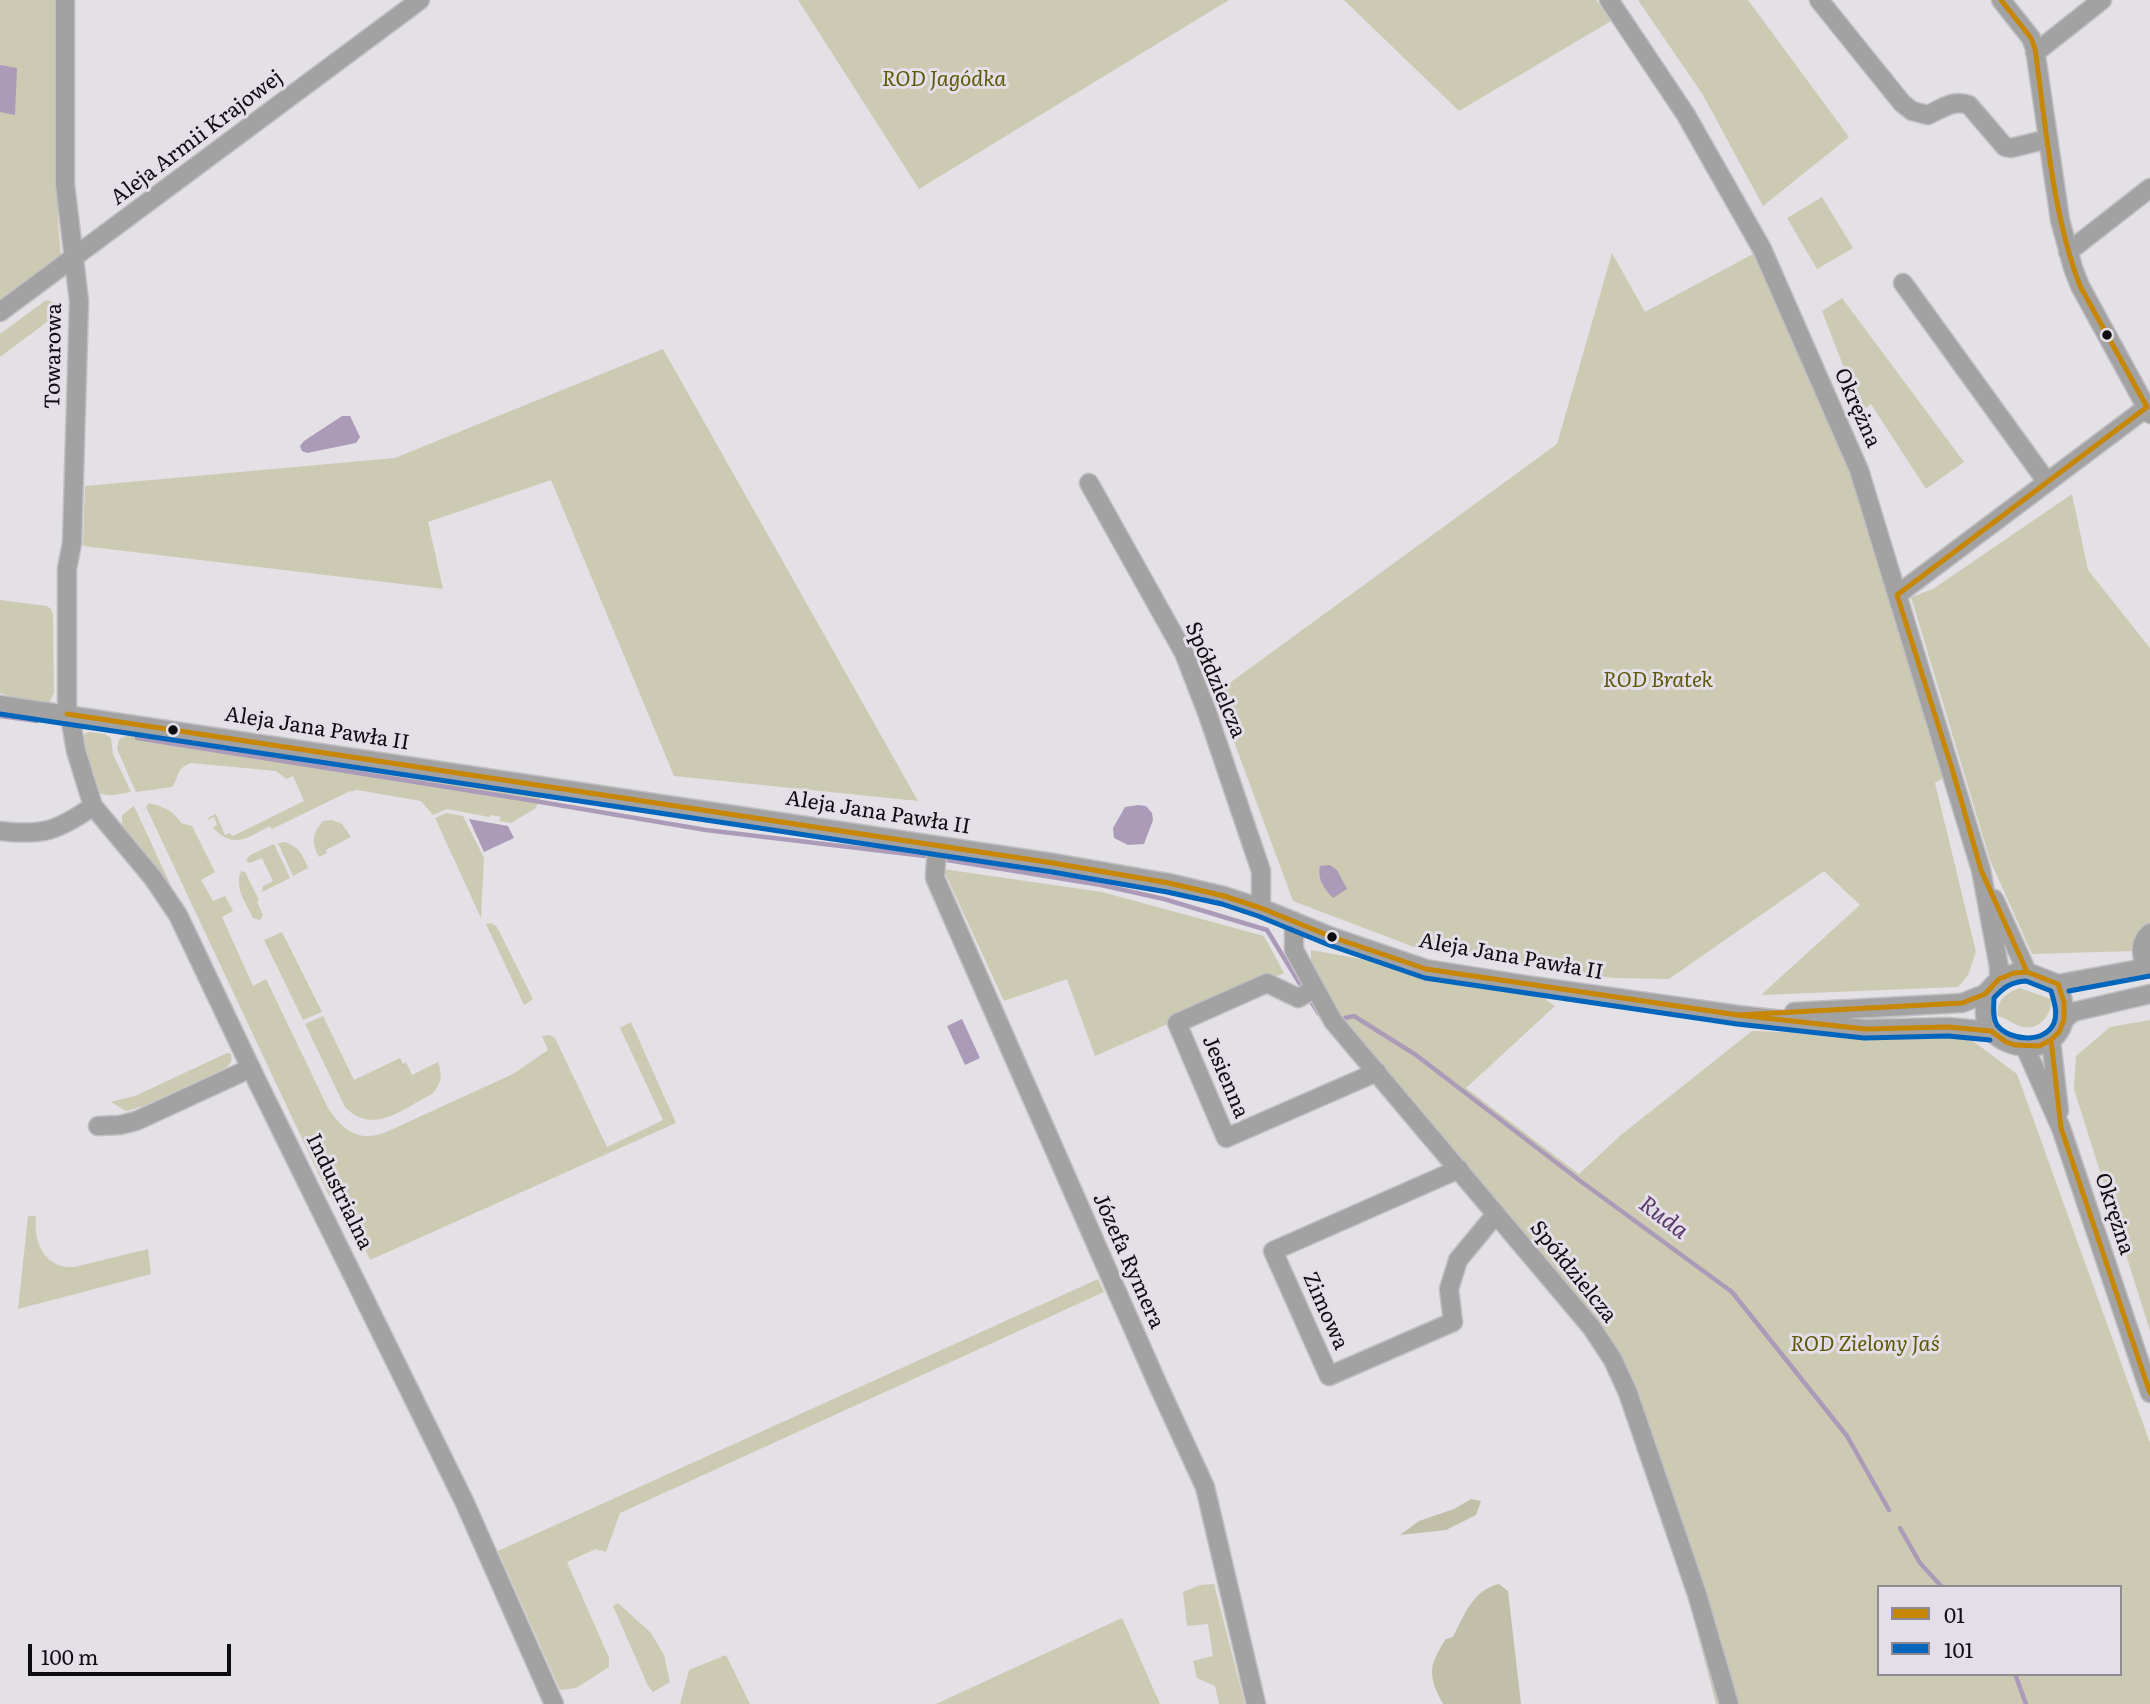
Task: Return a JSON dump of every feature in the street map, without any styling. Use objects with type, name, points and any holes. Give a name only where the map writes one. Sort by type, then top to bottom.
[{"type":"street","name":"Towarowa","points":[[65,0],[65,184],[79,301],[72,543],[67,569],[67,714]]},
{"type":"street","name":"Aleja Armii Krajowej","points":[[0,312],[420,0]]},
{"type":"street","name":"Okrężna","points":[[1609,0],[1686,115],[1766,258],[1859,470],[1981,870],[1999,979]]},
{"type":"street","points":[[1819,0],[1902,103],[1912,111],[1928,116],[1953,103],[1963,102],[1969,105],[2005,147],[2048,139]]},
{"type":"street","points":[[1897,595],[2149,408],[2080,286],[2060,220],[2035,52],[2031,38],[2001,0]]},
{"type":"street","points":[[2035,52],[2102,0]]},
{"type":"street","points":[[2068,252],[2150,188]]},
{"type":"street","points":[[1903,282],[2048,482]]},
{"type":"street","name":"Spółdzielcza","points":[[1088,483],[1189,663],[1261,871],[1261,908]]},
{"type":"street","name":"Aleja Jana Pawła II","points":[[0,705],[1053,863],[1168,883],[1261,908],[1332,937],[1426,968],[1526,985],[1738,1015],[1865,1029],[1948,1027],[1991,1031]]},
{"type":"street","name":"Industrialna","points":[[67,714],[93,806],[153,878],[178,915],[464,1501],[554,1704]]},
{"type":"street","points":[[0,831],[26,834],[52,830],[75,819],[93,806]]},
{"type":"street","name":"Józefa Rymera","points":[[937,846],[934,878],[1205,1487],[1256,1704]]},
{"type":"street","name":"Okrężna","points":[[1981,870],[2027,972]]},
{"type":"street","name":"Spółdzielcza","points":[[1294,921],[1294,950],[1333,1021],[1592,1328],[1613,1360],[1628,1393],[1697,1594],[1728,1704]]},
{"type":"street","points":[[2058,984],[2064,1002],[2064,1020],[2059,1032],[2051,1040],[2039,1046],[2025,1046],[2006,1042],[1991,1031],[1986,1021],[1985,994],[1999,979],[2014,973],[2027,972],[2058,984],[2148,968],[2141,947],[2150,933]]},
{"type":"street","name":"Jesienna","points":[[1314,989],[1298,999],[1267,983],[1177,1023],[1226,1138],[1377,1072]]},
{"type":"street","name":"Aleja Jana Pawła II","points":[[1738,1015],[1962,1003],[1985,994]]},
{"type":"street","points":[[2064,1020],[2073,1012],[2150,994]]},
{"type":"street","name":"Okrężna","points":[[2051,1040],[2061,1128]]},
{"type":"street","name":"Okrężna","points":[[2025,1046],[2061,1128],[2150,1393]]},
{"type":"street","points":[[97,1126],[136,1121],[251,1068]]},
{"type":"street","name":"Zimowa","points":[[1459,1169],[1273,1251],[1329,1376],[1454,1322],[1449,1289],[1458,1260],[1496,1214]]},
{"type":"green space","points":[[0,0],[55,0],[58,221],[61,257],[0,303]]},
{"type":"green space","name":"ROD Jagódka","points":[[798,0],[1229,0],[919,189]]},
{"type":"green space","points":[[1344,0],[1596,0],[1611,21],[1459,111]]},
{"type":"green space","points":[[1638,0],[1748,0],[1849,137],[1763,206],[1703,95]]},
{"type":"green space","points":[[1822,197],[1853,248],[1817,269],[1787,218]]},
{"type":"green space","name":"ROD Bratek","points":[[1762,249],[1859,470],[1953,772],[1935,783],[1976,952],[1968,975],[1958,987],[1761,995],[1860,905],[1824,871],[1669,979],[1613,978],[1422,950],[1293,901],[1216,693],[1557,444],[1612,253],[1645,312]]},
{"type":"green space","points":[[1842,298],[1964,462],[1926,489],[1871,404],[1861,412],[1822,311]]},
{"type":"green space","points":[[46,300],[57,303],[63,310],[0,357],[0,334]]},
{"type":"green space","points":[[663,349],[918,801],[674,776],[551,480],[428,522],[443,589],[83,546],[85,486],[395,458]]},
{"type":"green space","points":[[2072,494],[2088,570],[2150,648],[2150,925],[2135,951],[2032,954],[1990,860],[1911,597],[1933,589]]},
{"type":"green space","points":[[0,600],[47,606],[51,609],[54,693],[49,703],[42,705],[0,693]]},
{"type":"green space","points":[[88,732],[105,734],[111,738],[113,754],[131,792],[110,795],[97,792],[82,741]]},
{"type":"green space","points":[[128,734],[541,796],[536,808],[511,823],[499,821],[501,817],[447,809],[433,815],[421,801],[357,790],[272,829],[270,826],[247,838],[234,840],[221,835],[213,828],[217,825],[214,817],[208,820],[209,817],[216,814],[225,835],[229,833],[233,836],[304,801],[293,776],[286,779],[276,771],[191,763],[180,771],[172,787],[136,792],[117,749],[119,739]]},
{"type":"green space","points":[[149,803],[168,810],[181,823],[192,826],[215,872],[201,880],[213,901],[225,896],[233,911],[222,917],[253,986],[266,979],[328,1108],[345,1128],[358,1135],[384,1133],[513,1074],[548,1050],[542,1036],[550,1035],[555,1038],[607,1147],[663,1120],[620,1028],[631,1022],[676,1123],[370,1260],[339,1192],[329,1196],[146,807]]},
{"type":"green space","points":[[134,806],[178,901],[151,860],[122,829],[122,815]]},
{"type":"green space","points":[[446,813],[463,816],[484,858],[481,918],[435,818]]},
{"type":"green space","points":[[332,820],[342,824],[351,837],[326,850],[327,853],[319,857],[314,843],[315,834],[323,821]]},
{"type":"green space","points":[[285,842],[300,852],[308,868],[293,876],[278,843]]},
{"type":"green space","points":[[274,844],[290,878],[262,892],[263,886],[273,881],[262,858],[250,863],[246,860],[250,855]]},
{"type":"green space","points":[[943,869],[1102,892],[1264,936],[1284,973],[1095,1056],[1067,979],[1004,1001]]},
{"type":"green space","points":[[241,871],[245,872],[259,900],[257,902],[263,915],[260,920],[253,918],[242,895],[239,883]]},
{"type":"green space","points":[[491,923],[497,927],[533,999],[524,1005],[486,924]]},
{"type":"green space","points":[[282,932],[322,1012],[303,1020],[264,940]]},
{"type":"green space","name":"ROD Zielony Jaś","points":[[1311,950],[1532,990],[1555,1006],[1466,1088],[1579,1174],[1621,1135],[1752,1031],[1969,1038],[2017,1074],[2150,1443],[2150,1704],[1716,1704],[1631,1380],[1338,1017],[1311,966]]},
{"type":"green space","points":[[2020,988],[2051,999],[2047,1015],[2036,1026],[2021,1026],[1998,1016],[2003,998]]},
{"type":"green space","points":[[323,1016],[354,1080],[400,1058],[403,1064],[406,1062],[412,1075],[438,1062],[441,1075],[437,1087],[432,1094],[388,1117],[377,1120],[356,1115],[345,1107],[305,1024]]},
{"type":"green space","points":[[2150,1020],[2150,1331],[2074,1089],[2076,1056],[2110,1027]]},
{"type":"green space","points":[[227,1053],[231,1054],[231,1061],[224,1069],[144,1106],[126,1111],[111,1102],[135,1096]]},
{"type":"green space","points":[[28,1216],[36,1216],[39,1245],[48,1259],[55,1264],[74,1267],[148,1249],[151,1274],[18,1309]]},
{"type":"green space","points":[[1098,1279],[1104,1292],[620,1513],[606,1552],[596,1549],[567,1562],[609,1658],[609,1667],[576,1688],[560,1690],[498,1551]]},
{"type":"green space","points":[[1214,1584],[1245,1704],[1219,1704],[1215,1686],[1197,1678],[1193,1661],[1213,1656],[1208,1624],[1187,1626],[1183,1592],[1200,1585]]},
{"type":"green space","points":[[618,1603],[651,1633],[664,1655],[670,1682],[653,1692],[613,1606]]},
{"type":"green space","points":[[1122,1618],[1160,1704],[936,1704]]},
{"type":"green space","points":[[726,1655],[750,1704],[680,1704],[689,1670]]},
{"type":"shaded area","points":[[0,65],[17,68],[15,115],[0,112]]},
{"type":"shaded area","points":[[342,416],[350,416],[360,437],[356,443],[307,453],[302,451],[300,446],[304,441]]},
{"type":"shaded area","points":[[1146,806],[1152,813],[1153,820],[1144,844],[1128,845],[1114,838],[1113,828],[1125,807]]},
{"type":"shaded area","points":[[469,819],[508,826],[514,838],[484,852]]},
{"type":"shaded area","points":[[1330,865],[1337,870],[1347,889],[1333,898],[1320,879],[1320,866]]},
{"type":"shaded area","points":[[962,1019],[980,1058],[965,1065],[947,1026]]},
{"type":"shaded area","points":[[1471,1499],[1481,1501],[1476,1515],[1446,1530],[1400,1535],[1419,1521],[1454,1509]]},
{"type":"shaded area","points":[[1499,1584],[1508,1591],[1521,1704],[1443,1704],[1433,1678],[1436,1657],[1446,1639],[1453,1637],[1476,1598],[1490,1587]]},
{"type":"waterway","points":[[0,716],[37,721]]},
{"type":"waterway","points":[[137,738],[706,830],[925,856]]},
{"type":"waterway","points":[[947,860],[1101,885],[1164,899],[1267,930],[1300,984]]},
{"type":"waterway","points":[[1312,1003],[1319,1014]]},
{"type":"waterway","name":"Ruda","points":[[1345,1018],[1354,1016],[1416,1055],[1579,1180],[1732,1292],[1847,1436],[1889,1510]]},
{"type":"waterway","name":"Ruda","points":[[1900,1528],[1920,1563],[1940,1585]]},
{"type":"waterway","name":"Ruda","points":[[2016,1676],[2026,1704]]},
{"type":"transit line","name":"01","points":[[2001,0],[2031,38],[2035,49],[2056,199],[2070,258],[2080,286],[2147,407],[1897,595],[1981,870],[2027,972]]},
{"type":"transit line","name":"101","points":[[0,714],[1052,872],[1167,892],[1222,904],[1425,978],[1737,1024],[1864,1038],[1948,1036],[1990,1040]]},
{"type":"transit line","name":"01","points":[[67,714],[1053,863],[1169,883],[1261,908],[1332,937],[1426,969],[1738,1015]]},
{"type":"transit line","name":"01","points":[[2027,972],[2058,984],[2064,1002],[2064,1020],[2059,1032],[2039,1046],[2015,1045],[1991,1031],[1948,1027],[1865,1029],[1738,1015],[1962,1003],[1985,994],[1999,979],[2014,973],[2027,972]]},
{"type":"transit line","name":"101","points":[[2069,991],[2150,976]]},
{"type":"transit line","name":"101","points":[[2026,981],[2051,991],[2056,1011],[2054,1023],[2049,1030],[2027,1038],[2003,1030],[1995,1022],[1994,1012],[1994,998],[2001,991],[2012,984],[2026,981]]},
{"type":"transit line","name":"01","points":[[2051,1040],[2061,1128],[2150,1393]]}]
